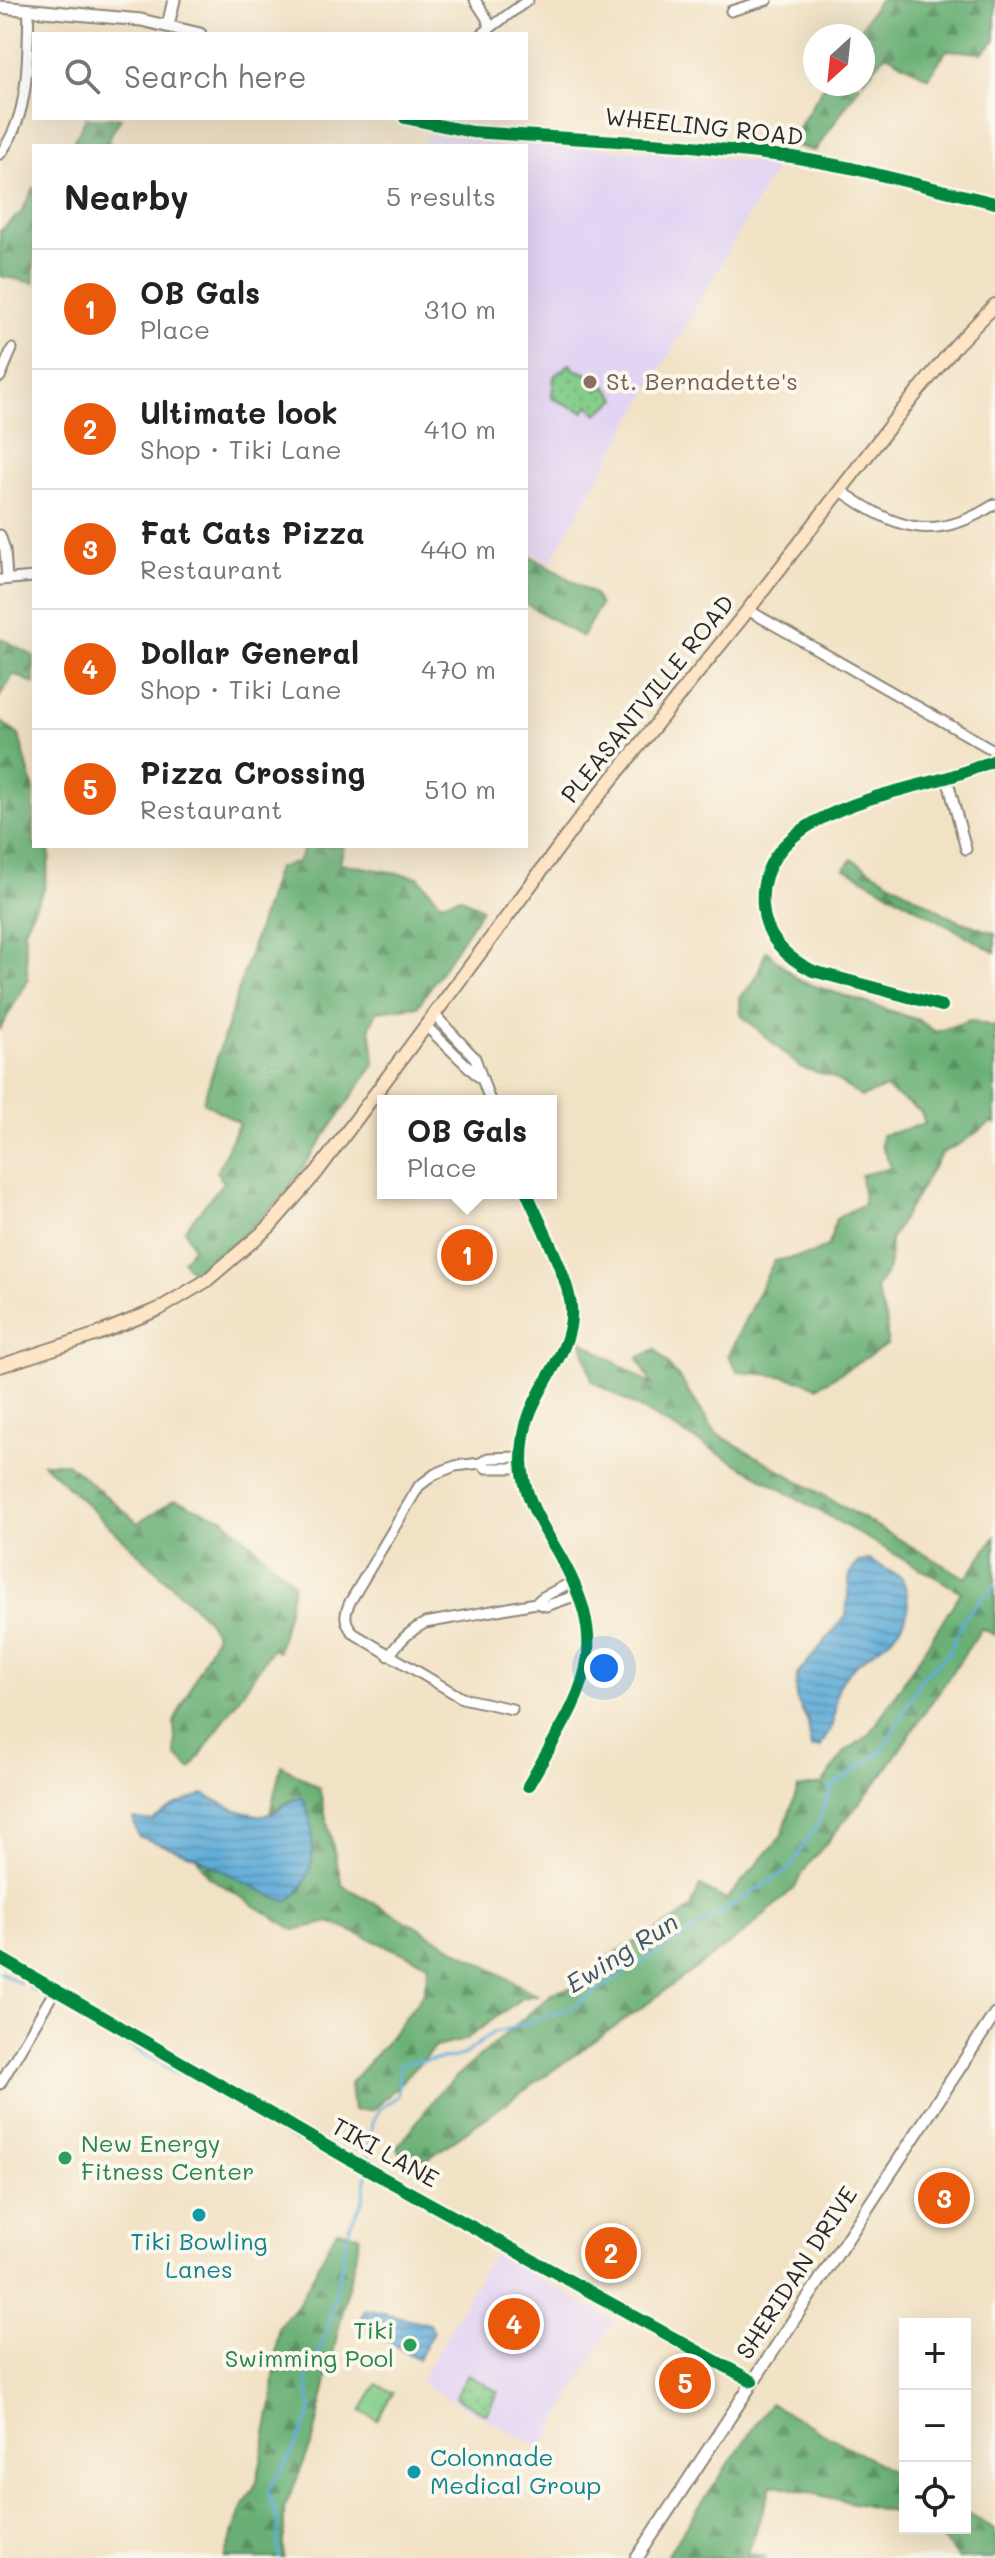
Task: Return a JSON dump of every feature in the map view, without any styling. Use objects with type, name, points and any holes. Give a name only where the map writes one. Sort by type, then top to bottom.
[{"type":"main road","name":"PLEASANTVILLE ROAD","points":[[0,1366],[98,1334],[183,1296],[229,1263],[290,1204],[579,820],[954,347],[995,305]]},
{"type":"street","points":[[168,25],[174,0]]},
{"type":"street","points":[[475,0],[486,17],[486,31]]},
{"type":"street","points":[[486,31],[528,0]]},
{"type":"street","points":[[731,11],[767,0]]},
{"type":"street","points":[[0,7],[168,25],[193,32]]},
{"type":"street","points":[[0,154],[15,131],[22,105],[29,10]]},
{"type":"street","name":"WHEELING ROAD","points":[[430,121],[480,133],[683,145],[772,154],[848,167],[995,203]]},
{"type":"street","points":[[0,377],[12,349]]},
{"type":"street","points":[[840,490],[883,518],[912,528],[955,525],[970,520],[995,504]]},
{"type":"street","points":[[0,535],[5,550],[4,579],[32,577]]},
{"type":"street","points":[[748,610],[995,751]]},
{"type":"street","points":[[942,1006],[813,971],[800,964],[771,934],[763,907],[765,879],[777,854],[823,818],[849,805],[947,778],[995,760]]},
{"type":"street","points":[[947,778],[966,849]]},
{"type":"street","points":[[434,1014],[472,1053],[487,1095]]},
{"type":"street","points":[[426,1026],[479,1077]]},
{"type":"street","points":[[528,1786],[567,1717],[584,1679],[589,1643],[580,1594],[537,1517],[527,1491],[523,1468],[529,1415],[564,1347],[571,1310],[565,1283],[530,1199]]},
{"type":"street","points":[[512,1709],[462,1698],[389,1656],[353,1633],[346,1624],[345,1611],[419,1486],[435,1474],[455,1466],[481,1463],[488,1458],[522,1457]]},
{"type":"street","points":[[481,1463],[486,1468],[523,1468]]},
{"type":"street","points":[[536,1603],[574,1581]]},
{"type":"street","points":[[389,1656],[413,1629],[425,1623],[536,1603],[546,1606],[580,1594]]},
{"type":"street","name":"TIKI LANE","points":[[0,1958],[347,2158],[752,2381]]},
{"type":"street","points":[[0,2084],[55,1990]]},
{"type":"street","name":"SHERIDAN DRIVE","points":[[637,2558],[995,2014]]},
{"type":"shaded area","name":"St. Bernadette's","points":[[430,133],[778,164],[550,563],[528,550],[528,144],[423,144]]},
{"type":"shaded area","points":[[493,2253],[614,2320],[542,2449],[420,2383]]},
{"type":"green space","points":[[879,0],[995,0],[995,40],[982,53],[947,50],[928,78],[886,54],[875,67],[875,24],[863,24]]},
{"type":"green space","points":[[818,96],[853,96],[815,151],[789,144]]},
{"type":"green space","points":[[85,120],[120,120],[107,141],[111,144],[72,144]]},
{"type":"green space","points":[[32,191],[32,283],[0,276],[0,231],[21,213]]},
{"type":"green space","points":[[570,364],[586,373],[598,391],[606,386],[617,399],[597,414],[589,405],[584,412],[552,398],[554,376]]},
{"type":"green space","points":[[528,554],[594,594],[600,605],[582,637],[528,605]]},
{"type":"green space","points":[[0,638],[32,655],[32,683],[14,674],[0,697]]},
{"type":"green space","points":[[0,721],[19,735],[32,784],[32,848],[48,848],[50,855],[44,889],[24,929],[28,980],[0,1029]]},
{"type":"green space","points":[[304,848],[344,848],[340,863],[418,877],[441,903],[461,897],[482,909],[418,1006],[377,1011],[370,1027],[375,1063],[281,1199],[226,1250],[192,1272],[183,1260],[193,1248],[185,1229],[223,1183],[217,1172],[239,1123],[203,1102],[277,868],[298,862]]},
{"type":"green space","points":[[852,859],[956,920],[995,933],[995,952],[845,868]]},
{"type":"green space","points":[[766,951],[800,981],[918,1020],[936,1032],[970,1020],[995,1027],[995,1124],[992,1122],[942,1153],[890,1240],[889,1268],[876,1289],[887,1324],[887,1345],[817,1387],[769,1374],[738,1372],[728,1355],[774,1261],[811,1254],[829,1245],[836,1218],[864,1204],[861,1175],[891,1168],[881,1145],[882,1135],[925,1124],[921,1112],[885,1088],[861,1097],[832,1077],[800,1067],[741,1015],[740,998],[755,980]]},
{"type":"green space","points":[[582,1341],[652,1385],[638,1358],[655,1349],[681,1380],[716,1433],[966,1578],[995,1537],[995,1635],[982,1628],[881,1777],[808,1865],[794,1888],[744,1933],[412,2170],[397,2148],[441,2090],[553,1993],[574,1987],[607,1957],[674,1921],[691,1908],[700,1886],[726,1900],[781,1837],[798,1788],[822,1784],[845,1752],[870,1734],[961,1592],[592,1381]]},
{"type":"green space","points":[[43,1463],[67,1463],[138,1523],[175,1500],[223,1518],[294,1583],[278,1652],[272,1649],[191,1769],[176,1756],[174,1722],[216,1635],[206,1618]]},
{"type":"green space","points":[[281,1765],[319,1788],[342,1885],[537,1995],[522,1998],[465,2040],[435,2047],[374,2110],[353,2111],[350,2083],[386,2043],[424,1992],[429,1964],[330,1922],[294,1930],[209,1877],[196,1857],[278,1899],[300,1892],[311,1857],[311,1822],[303,1798],[291,1800],[270,1814]]},
{"type":"green space","points":[[337,2230],[360,2235],[313,2441],[284,2509],[284,2558],[225,2558],[241,2510],[257,2482],[272,2403],[278,2327],[299,2303]]},
{"type":"green space","points":[[468,2375],[498,2392],[486,2414],[455,2397]]},
{"type":"green space","points":[[377,2384],[393,2393],[377,2420],[361,2411]]},
{"type":"green space","points":[[770,2403],[899,2476],[899,2514],[772,2484],[748,2553],[767,2558],[665,2558]]},
{"type":"green space","points":[[971,2515],[995,2529],[995,2558],[959,2558],[936,2534],[971,2534]]},
{"type":"water","points":[[869,1560],[902,1578],[908,1599],[907,1615],[890,1639],[852,1669],[841,1682],[831,1728],[821,1747],[811,1748],[808,1722],[796,1698],[797,1675],[846,1616],[850,1574],[858,1562]]},
{"type":"water","points":[[203,1794],[235,1809],[262,1815],[274,1813],[303,1798],[311,1824],[313,1852],[306,1879],[290,1900],[278,1899],[196,1857],[138,1836],[133,1819],[153,1821],[172,1807]]},
{"type":"water","name":"Tiki Swimming Pool","points":[[366,2309],[430,2324],[433,2332],[418,2359],[357,2324]]},
{"type":"waterway","name":"Ewing Run","points":[[368,2165],[372,2123],[380,2109],[398,2096],[401,2063],[465,2054],[494,2032],[570,2008],[788,1870],[817,1825],[831,1788],[883,1750],[923,1676],[948,1654],[964,1618],[995,1586]]},
{"type":"waterway","points":[[0,1972],[20,1983]]},
{"type":"waterway","points":[[29,1988],[37,1992]]},
{"type":"waterway","points":[[64,2008],[177,2073]]},
{"type":"waterway","points":[[220,2097],[296,2141]]},
{"type":"waterway","name":"Ewing Run","points":[[279,2558],[277,2519],[268,2491],[291,2455],[311,2414],[307,2378],[326,2335],[350,2225],[363,2200],[367,2173]]},
{"type":"cycle path","points":[[415,120],[472,132],[683,145],[793,157],[995,203]]},
{"type":"cycle path","points":[[942,1006],[813,971],[794,960],[779,945],[768,927],[763,906],[766,875],[780,850],[802,830],[829,814],[995,760]]},
{"type":"cycle path","points":[[528,1786],[576,1698],[585,1672],[588,1646],[586,1618],[575,1587],[544,1530],[523,1474],[522,1449],[526,1425],[563,1349],[571,1322],[569,1295],[530,1199]]},
{"type":"cycle path","points":[[0,1958],[347,2158],[752,2381]]},
{"type":"place","name":"St. Bernadette's","points":[[590,382]]},
{"type":"place","name":"OB Gals","points":[[467,1255]]},
{"type":"place","name":"New Energy Fitness Center","points":[[65,2158]]},
{"type":"place","name":"Fat Cats Pizza","points":[[944,2198]]},
{"type":"place","name":"Tiki Bowling Lanes","points":[[199,2215]]},
{"type":"place","name":"Ultimate look","points":[[611,2253]]},
{"type":"place","name":"Dollar General","points":[[514,2324]]},
{"type":"place","name":"Tiki Swimming Pool","points":[[410,2345]]},
{"type":"place","name":"Pizza Crossing","points":[[685,2383]]},
{"type":"place","name":"Colonnade Medical Group","points":[[414,2472]]}]
